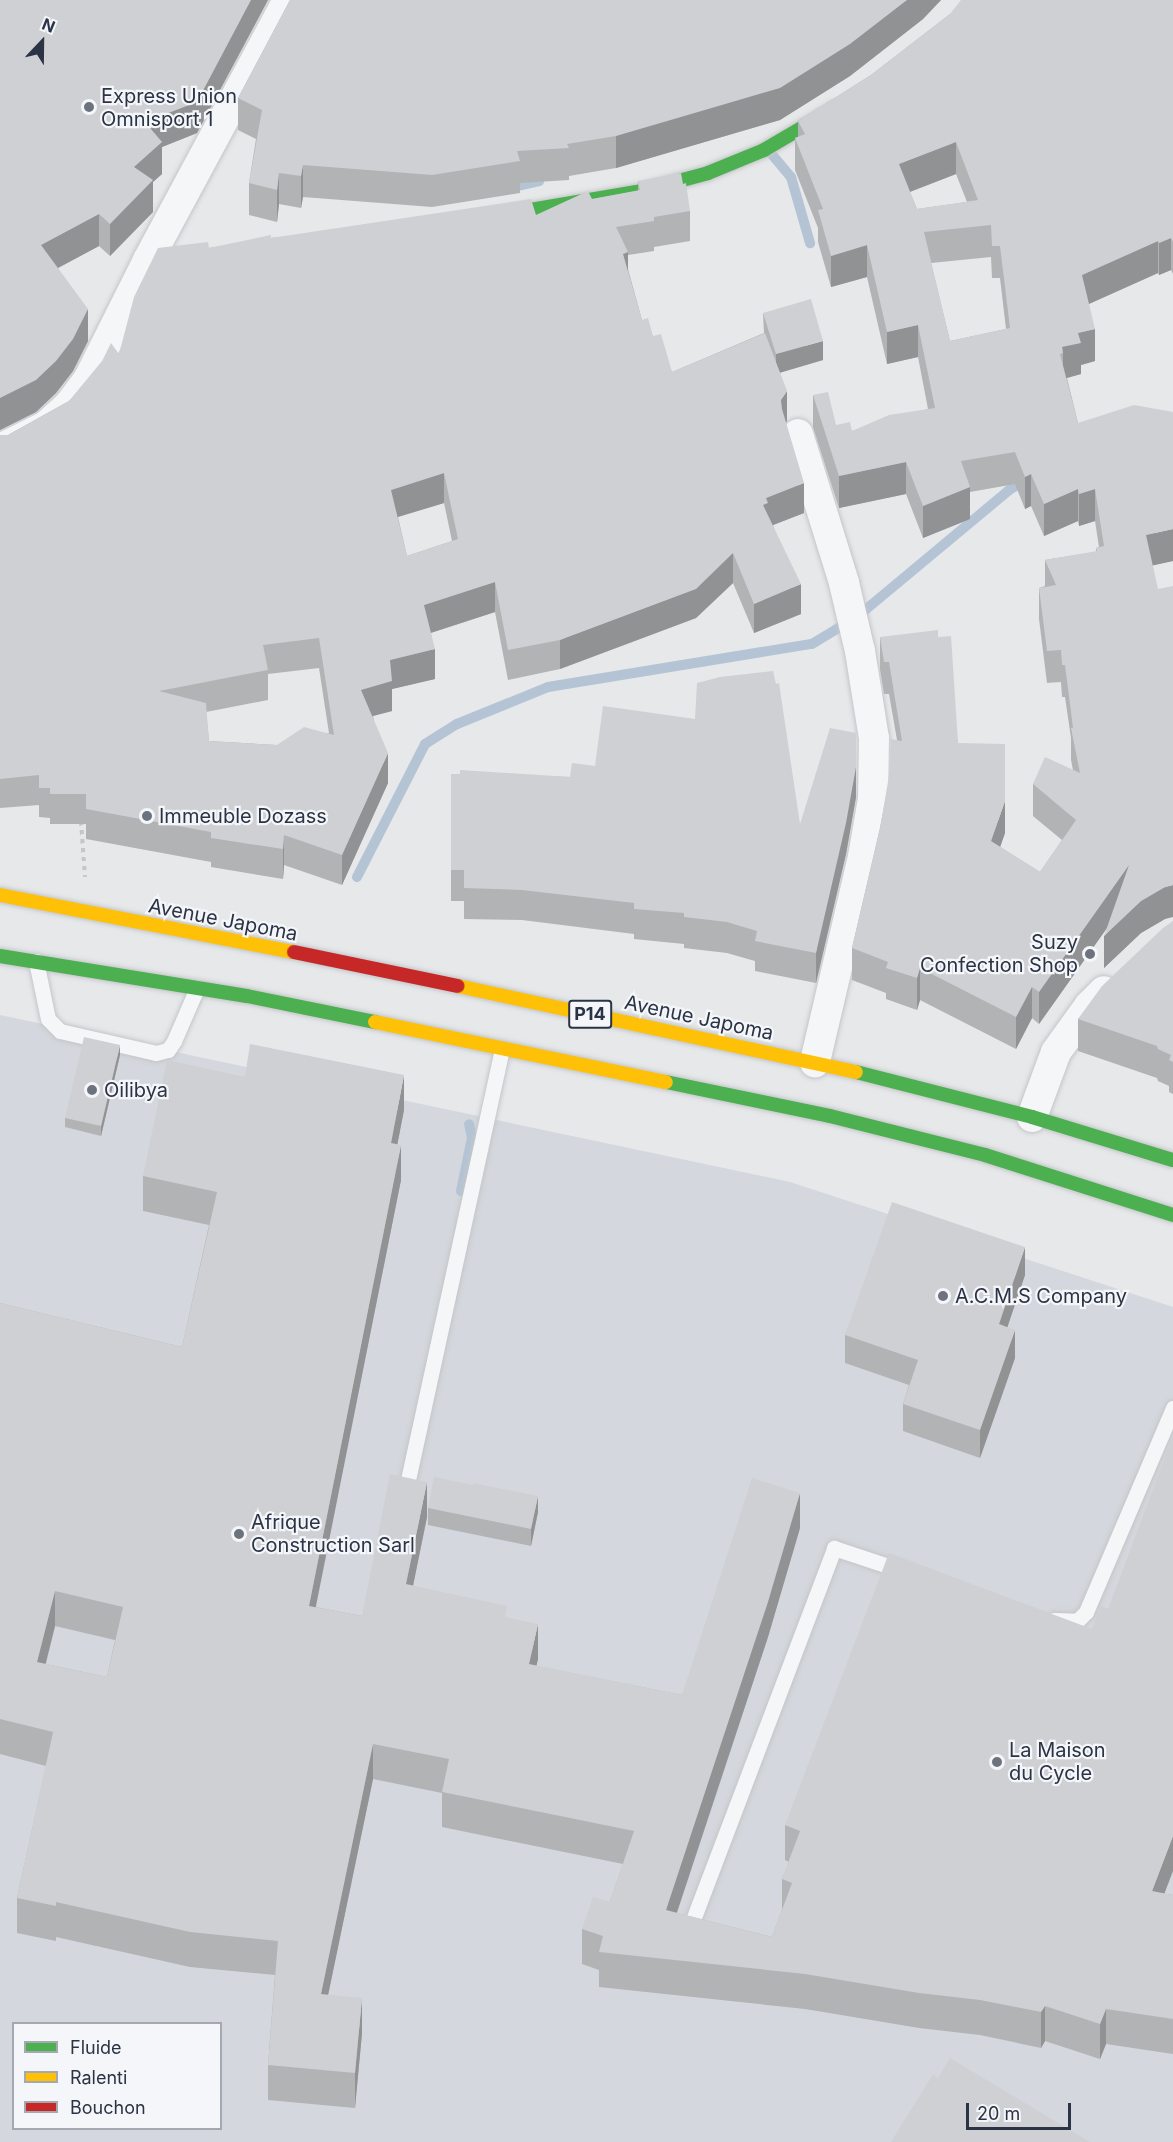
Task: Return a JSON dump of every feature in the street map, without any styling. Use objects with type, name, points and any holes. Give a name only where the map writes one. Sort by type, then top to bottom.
[{"type":"main road","points":[[474,220],[641,191],[708,173],[764,150],[844,102]]},
{"type":"main road","name":"Avenue Japoma","points":[[0,895],[256,952],[349,963],[815,1062],[1032,1117],[1173,1160]]},
{"type":"main road","points":[[0,956],[197,988],[248,991],[502,1049],[830,1116],[985,1155],[1173,1215]]},
{"type":"street","points":[[0,449],[46,426],[82,388],[160,258],[288,0]]},
{"type":"street","points":[[798,434],[844,583],[860,651],[874,738],[873,799],[864,857],[815,1062]]},
{"type":"street","points":[[1032,1117],[1056,1052],[1089,1006],[1121,976]]},
{"type":"lane","points":[[36,961],[48,1019],[60,1030],[156,1053],[168,1050],[174,1041],[197,988]]},
{"type":"lane","points":[[406,1489],[502,1049]]},
{"type":"lane","points":[[1037,1615],[1059,1622],[1077,1621],[1086,1612],[1173,1408]]},
{"type":"lane","points":[[688,1933],[834,1548],[913,1574]]},
{"type":"path","points":[[81,812],[88,913]]},
{"type":"shaded area","points":[[0,1015],[790,1182],[1173,1307],[1173,2142],[0,2142]]},
{"type":"building","points":[[0,0],[251,0],[197,102],[145,122],[162,142],[134,167],[153,180],[110,224],[99,214],[41,245],[88,309],[73,339],[56,361],[36,380],[0,398]]},
{"type":"building","points":[[290,0],[907,0],[850,44],[780,88],[616,136],[567,144],[569,148],[517,151],[520,161],[432,175],[303,165],[301,176],[279,173],[277,190],[249,183],[262,110],[238,98]]},
{"type":"building","points":[[961,0],[1173,0],[1173,242],[1171,238],[1159,243],[1158,241],[1082,275],[1095,329],[1078,333],[1081,343],[1062,347],[1063,353],[1060,354],[1078,423],[1134,405],[1173,412],[1173,529],[1146,535],[1158,589],[1173,586],[1173,885],[1141,901],[1104,936],[1129,865],[1039,992],[1032,987],[1016,1017],[920,968],[917,978],[886,968],[888,962],[852,948],[880,828],[890,770],[891,739],[902,741],[889,662],[884,662],[880,637],[938,630],[938,637],[951,636],[958,743],[1005,744],[1005,801],[991,841],[1040,872],[1076,820],[1033,784],[1045,757],[1080,773],[1071,728],[1073,728],[1065,665],[1062,665],[1061,650],[1047,651],[1039,588],[1056,585],[1045,560],[1097,551],[1096,548],[1104,546],[1095,489],[1079,494],[1078,489],[1044,504],[1031,474],[1025,477],[1015,452],[961,461],[970,487],[923,506],[906,462],[839,476],[813,395],[828,392],[836,425],[850,422],[852,431],[889,415],[935,408],[918,325],[887,332],[867,245],[831,256],[818,210],[823,209],[795,138],[805,134],[798,121],[871,75],[950,14]],"holes":[[[956,142],[978,200],[917,209],[899,164]],[[991,225],[992,246],[1000,246],[1010,328],[950,341],[924,232]]]},
{"type":"building","points":[[681,173],[683,184],[686,183],[690,211],[654,217],[654,221],[616,227],[628,252],[623,254],[642,320],[648,318],[653,336],[661,334],[672,372],[765,333],[787,391],[781,400],[782,409],[804,483],[766,498],[768,503],[763,505],[801,584],[754,604],[733,553],[696,589],[560,640],[508,650],[495,582],[424,605],[435,649],[390,660],[392,681],[361,690],[388,753],[342,855],[284,835],[283,849],[211,838],[211,832],[86,809],[86,794],[50,794],[50,788],[39,788],[39,775],[0,779],[0,435],[8,435],[69,401],[102,361],[111,343],[119,354],[134,297],[158,248],[208,242],[209,248],[271,235],[271,238],[531,199],[536,215],[588,191],[592,199],[640,190],[638,181]],"holes":[[[444,473],[458,539],[407,556],[391,490]],[[319,638],[334,735],[304,727],[277,745],[209,741],[206,703],[159,691],[268,670],[263,645]]]},
{"type":"building","points":[[811,299],[823,341],[776,354],[763,313]]},
{"type":"building","points":[[773,671],[776,684],[779,683],[800,824],[830,728],[856,733],[856,767],[846,823],[816,953],[755,941],[757,931],[727,922],[684,917],[684,913],[634,909],[634,903],[522,890],[464,888],[464,870],[451,870],[451,774],[460,774],[460,770],[570,777],[572,763],[595,766],[603,706],[695,719],[697,683],[720,677]]},
{"type":"building","points":[[1173,921],[1173,1062],[1169,1060],[1171,1055],[1158,1049],[1157,1046],[1078,1019],[1102,986]]},
{"type":"building","name":"Oilibya","points":[[84,1037],[120,1045],[101,1126],[65,1118]]},
{"type":"building","points":[[250,1044],[404,1075],[391,1143],[401,1145],[309,1606],[362,1616],[390,1474],[427,1482],[406,1584],[507,1606],[505,1617],[538,1624],[529,1664],[682,1695],[752,1478],[800,1493],[768,1602],[666,1910],[772,1937],[792,1883],[782,1879],[800,1831],[785,1825],[889,1553],[1092,1629],[1101,1606],[1108,1609],[1173,1436],[1173,1836],[1152,1891],[1173,1895],[1173,2019],[1106,2009],[1100,2024],[1045,2006],[1041,2012],[980,2000],[919,1993],[805,1974],[599,1952],[603,1936],[582,1929],[593,1897],[610,1902],[634,1831],[442,1792],[449,1759],[373,1744],[321,1994],[362,1998],[355,2073],[268,2065],[278,1941],[190,1932],[56,1902],[56,1906],[17,1898],[53,1732],[0,1719],[0,1303],[182,1347],[217,1192],[143,1176],[167,1060],[245,1077]],"holes":[[[55,1591],[123,1607],[107,1677],[37,1662]]]},
{"type":"building","points":[[892,1202],[1025,1247],[999,1324],[1015,1330],[980,1430],[903,1404],[918,1360],[845,1335]]},
{"type":"building","points":[[434,1477],[538,1496],[531,1529],[428,1508]]},
{"type":"building","points":[[950,2058],[1090,2142],[891,2142],[933,2074],[938,2078]]},
{"type":"waterway","points":[[769,151],[791,177],[810,243]]},
{"type":"waterway","points":[[509,188],[539,181]]},
{"type":"waterway","points":[[357,877],[425,744],[457,724],[548,687],[812,644],[858,616],[1009,490],[1027,479]]},
{"type":"waterway","points":[[461,1191],[472,1138],[469,1124]]},
{"type":"traffic: fast","points":[[489,217],[641,191],[708,173],[764,150],[834,109]]},
{"type":"traffic: fast","points":[[0,956],[247,996],[375,1022]]},
{"type":"traffic: fast","points":[[856,1072],[1032,1117],[1173,1160]]},
{"type":"traffic: fast","points":[[666,1082],[830,1116],[985,1155],[1173,1215]]},
{"type":"traffic: slow","points":[[0,895],[294,952]]},
{"type":"traffic: slow","points":[[458,986],[856,1072]]},
{"type":"traffic: slow","points":[[375,1022],[666,1082]]},
{"type":"traffic: jam","points":[[294,952],[458,986]]},
{"type":"place","name":"Express Union Omnisport 1","points":[[89,107]]},
{"type":"place","name":"Immeuble Dozass","points":[[147,816]]},
{"type":"place","name":"Suzy Confection Shop","points":[[1090,954]]},
{"type":"place","name":"Oilibya","points":[[92,1090]]},
{"type":"place","name":"A.C.M.S Company","points":[[943,1296]]},
{"type":"place","name":"Afrique Construction Sarl","points":[[239,1534]]},
{"type":"place","name":"La Maison du Cycle","points":[[997,1762]]}]
